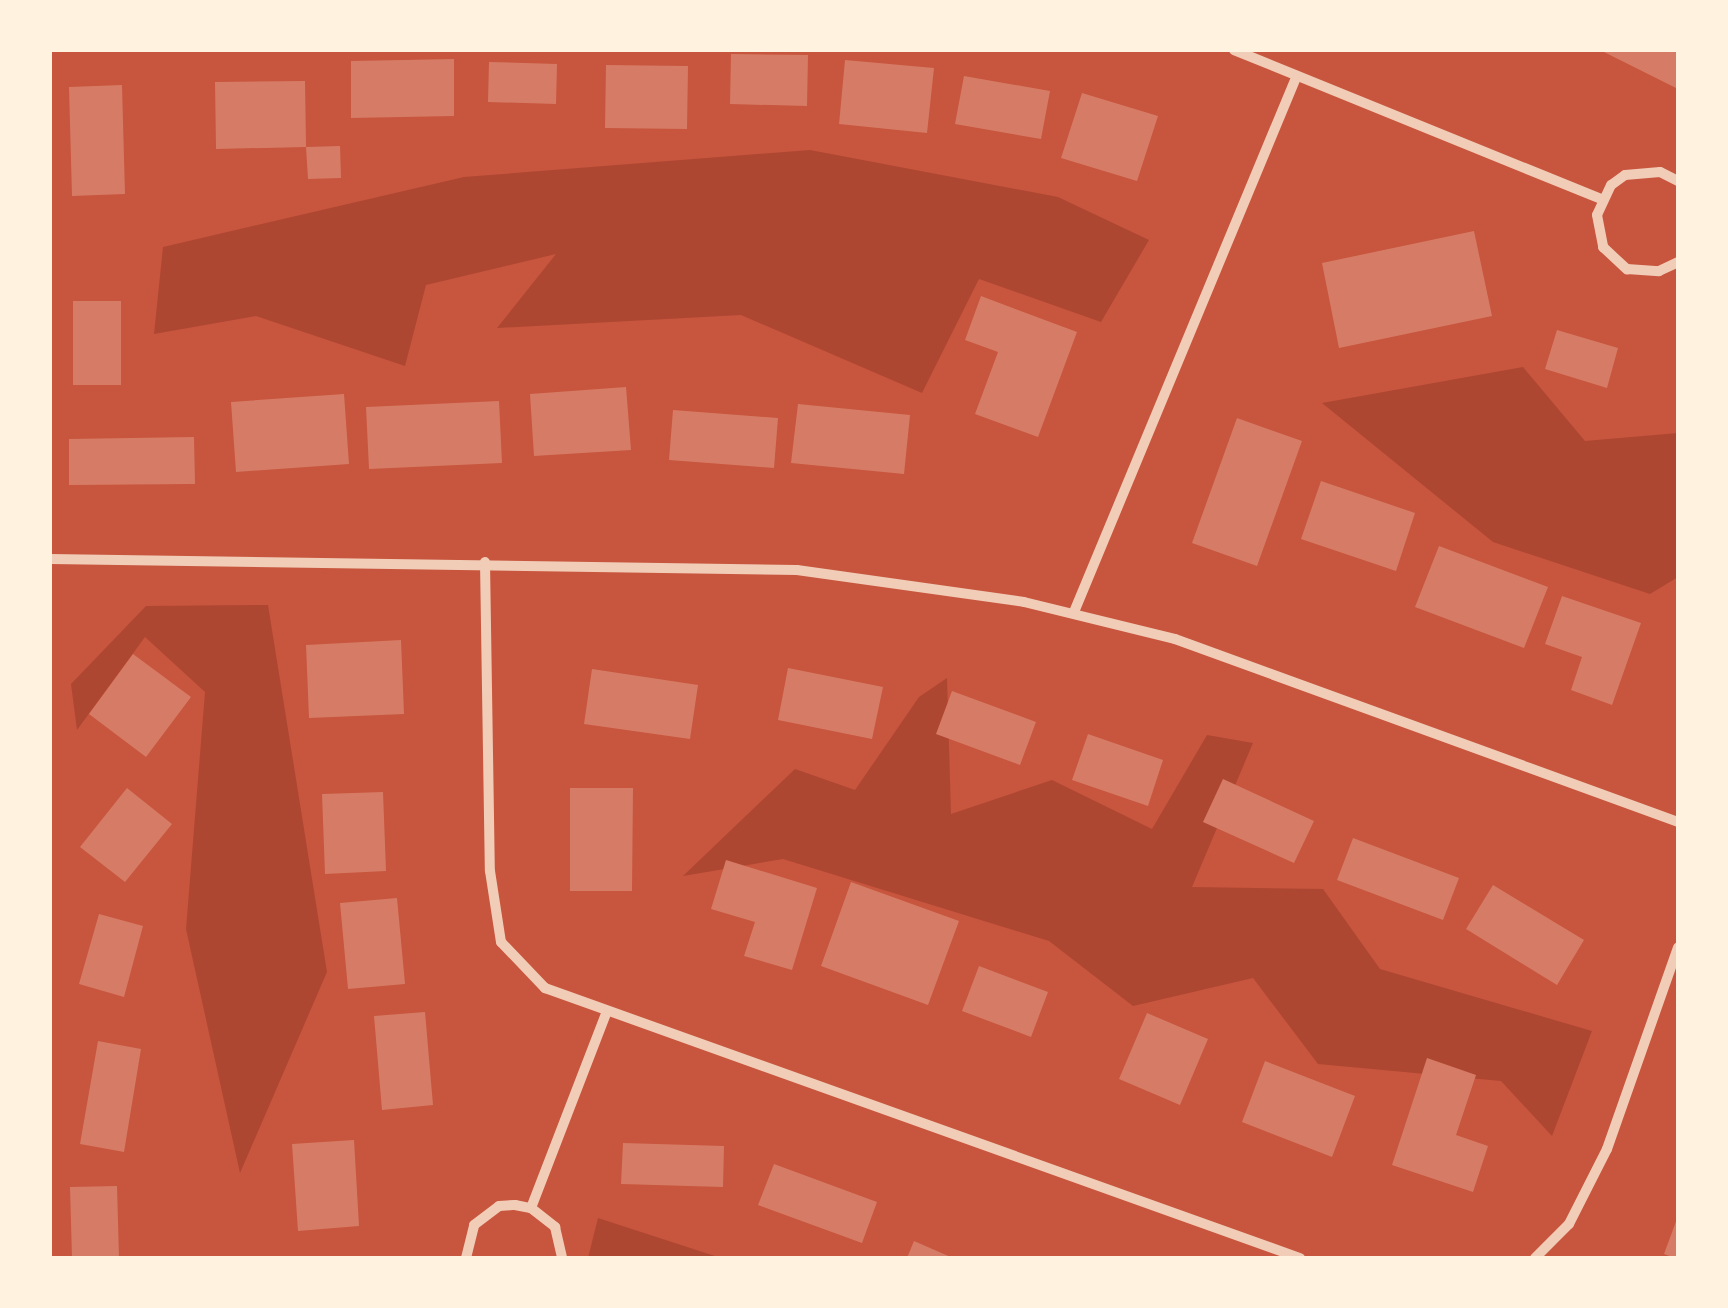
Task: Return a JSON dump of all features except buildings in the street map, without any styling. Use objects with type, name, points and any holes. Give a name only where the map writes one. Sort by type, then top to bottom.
[{"type":"street","points":[[1234,50],[1295,80],[1601,199]]},
{"type":"street","points":[[1074,612],[1295,80]]},
{"type":"street","points":[[1678,181],[1642,170],[1611,185],[1601,199],[1597,232],[1613,260],[1642,272],[1678,262]]},
{"type":"street","points":[[50,559],[485,562],[797,570],[1074,612],[1175,639],[1678,822]]},
{"type":"street","points":[[485,562],[490,871],[501,942],[545,988],[606,1014],[1300,1258]]},
{"type":"street","points":[[1534,1258],[1569,1224],[1606,1149],[1678,947]]},
{"type":"street","points":[[531,1208],[606,1014]]},
{"type":"street","points":[[466,1258],[467,1240],[485,1214],[499,1206],[531,1208],[555,1228],[562,1258]]},
{"type":"shaded area","points":[[810,150],[1058,197],[1149,240],[1101,322],[979,279],[922,393],[741,315],[497,328],[556,254],[426,285],[405,366],[256,316],[154,334],[163,247],[464,177]]},
{"type":"shaded area","points":[[1523,367],[1585,441],[1678,433],[1678,577],[1650,594],[1493,542],[1322,403]]},
{"type":"shaded area","points":[[268,605],[327,972],[240,1173],[186,929],[205,692],[145,637],[77,730],[71,684],[146,606]]},
{"type":"shaded area","points":[[947,678],[951,814],[1052,780],[1152,829],[1207,735],[1253,743],[1192,887],[1323,889],[1380,969],[1592,1031],[1552,1136],[1501,1081],[1318,1064],[1253,978],[1133,1006],[1049,941],[783,859],[683,876],[795,769],[855,790],[919,697]]},
{"type":"shaded area","points":[[598,1218],[721,1258],[588,1258]]}]
